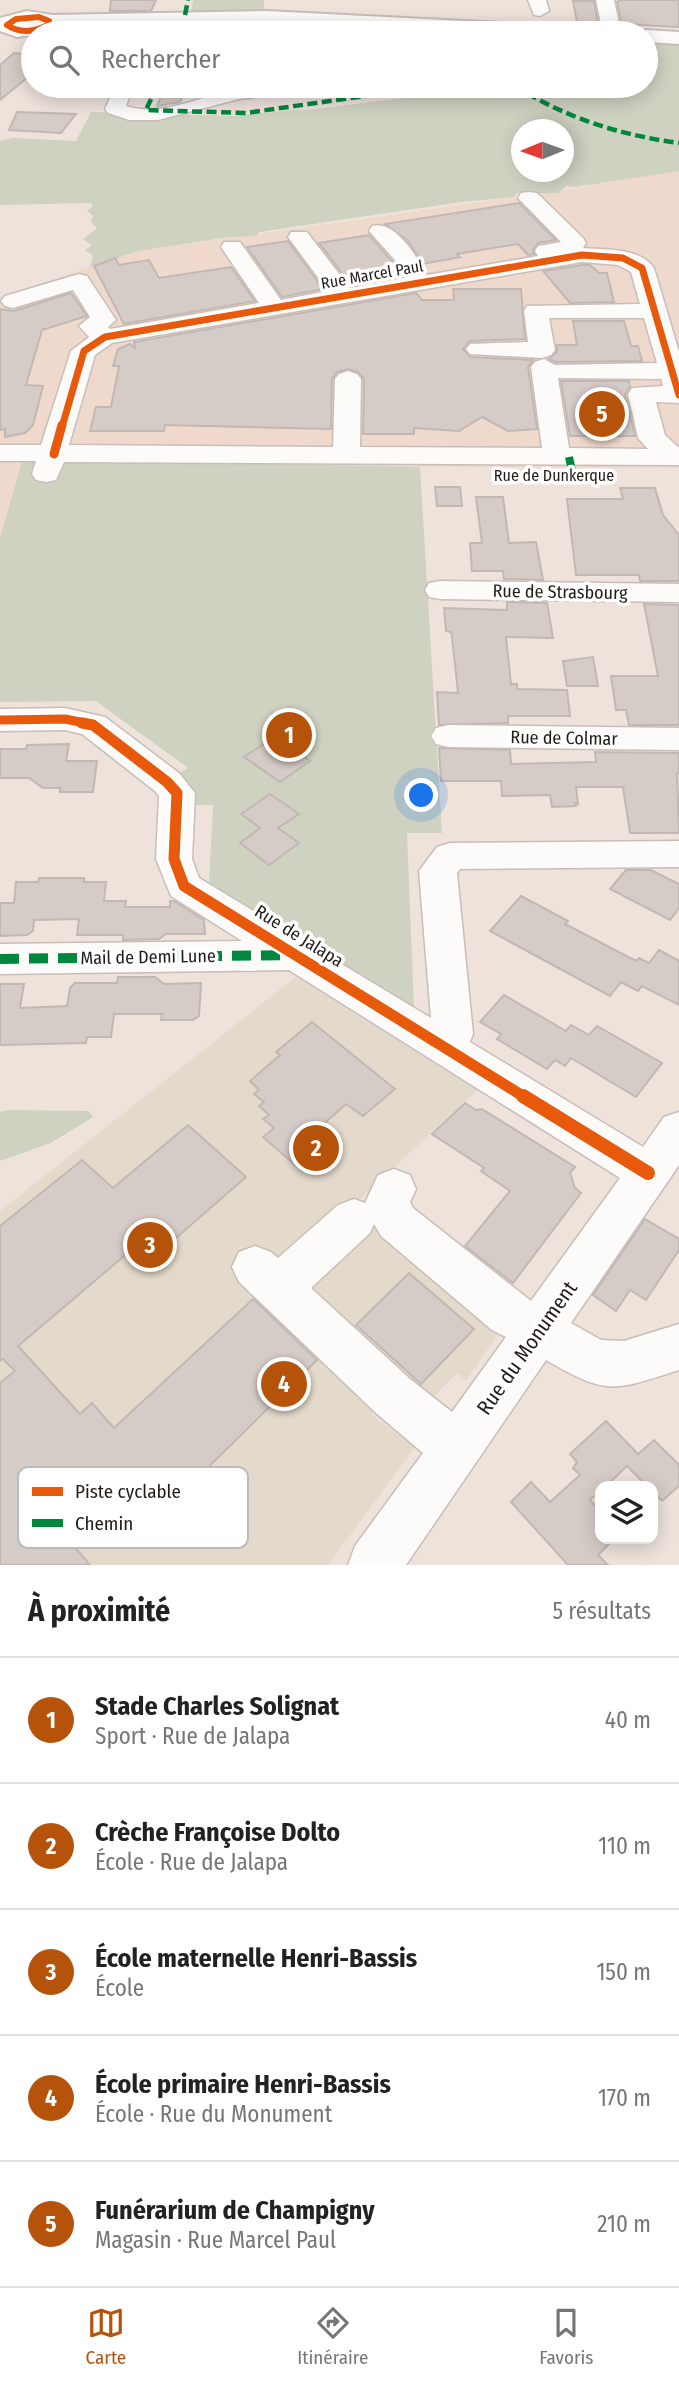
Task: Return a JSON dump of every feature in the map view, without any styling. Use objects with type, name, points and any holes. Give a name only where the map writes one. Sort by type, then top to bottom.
[{"type":"main road","points":[[215,21],[266,17],[288,21]]},
{"type":"main road","points":[[21,19],[58,21]]},
{"type":"main road","points":[[658,37],[679,38]]},
{"type":"street","points":[[605,0],[609,21]]},
{"type":"street","points":[[119,98],[115,109],[126,114],[159,115],[219,98]]},
{"type":"street","points":[[186,98],[185,102],[193,106]]},
{"type":"street","points":[[484,285],[520,266],[573,247],[575,243],[529,198]]},
{"type":"street","points":[[380,230],[412,266],[413,274],[421,282]]},
{"type":"street","points":[[299,237],[343,295]]},
{"type":"street","name":"Rue Marcel Paul","points":[[105,337],[160,329],[214,308],[274,307],[520,266],[596,244],[642,268],[664,315],[676,379]]},
{"type":"street","points":[[232,247],[274,307]]},
{"type":"street","points":[[468,258],[508,252],[520,266],[536,310],[542,350],[480,349]]},
{"type":"street","points":[[13,301],[79,281],[104,320],[91,326],[105,337],[84,351],[50,464]]},
{"type":"street","points":[[536,310],[664,315]]},
{"type":"street","points":[[78,368],[107,368]]},
{"type":"street","points":[[556,446],[553,369],[676,379]]},
{"type":"street","points":[[346,448],[348,379]]},
{"type":"street","points":[[676,379],[641,394],[652,438],[677,463]]},
{"type":"street","points":[[244,433],[305,433],[304,456]]},
{"type":"street","points":[[433,466],[435,434],[477,435]]},
{"type":"street","points":[[507,435],[556,446],[677,463]]},
{"type":"street","points":[[0,453],[50,464],[304,456],[395,440]]},
{"type":"street","points":[[346,448],[433,466],[556,446]]},
{"type":"street","name":"Rue de Dunkerque","points":[[433,466],[677,463]]},
{"type":"street","name":"Rue de Strasbourg","points":[[440,590],[679,593]]},
{"type":"street","name":"Rue de Jalapa","points":[[0,720],[65,719],[93,725],[167,782],[177,793],[174,859],[184,886],[648,1173]]},
{"type":"street","name":"Rue de Colmar","points":[[448,736],[679,740]]},
{"type":"street","points":[[445,1048],[453,1034],[439,871],[450,856],[679,853]]},
{"type":"street","name":"Mail de Demi Lune","points":[[0,959],[296,955]]},
{"type":"street","name":"Rue du Monument","points":[[374,1565],[679,1130]]},
{"type":"street","points":[[394,1189],[387,1200],[397,1222],[509,1314],[537,1332],[596,1363],[624,1364],[679,1347]]},
{"type":"street","points":[[354,1219],[266,1277],[393,1396],[457,1449]]},
{"type":"shaded area","points":[[679,170],[679,468],[420,467],[23,458],[0,538],[0,297],[138,251],[579,188]]},
{"type":"shaded area","points":[[297,976],[478,1089],[352,1207],[499,1332],[466,1381],[457,1373],[421,1410],[404,1387],[372,1415],[415,1447],[328,1565],[0,1565],[0,1211]]},
{"type":"green space","points":[[193,0],[264,0],[264,12],[191,13]]},
{"type":"green space","points":[[658,41],[679,42],[679,171],[576,187],[566,186],[558,193],[517,193],[514,197],[461,202],[259,232],[257,236],[230,237],[138,251],[90,267],[93,256],[85,250],[92,245],[83,239],[97,228],[91,222],[93,216],[87,211],[93,206],[91,203],[0,205],[0,141],[13,138],[76,141],[91,112],[233,116],[305,109],[299,111],[405,98],[658,98]]},
{"type":"green space","points":[[23,458],[420,467],[442,833],[407,833],[414,1009],[209,883],[213,805],[190,805],[174,776],[188,768],[96,701],[0,702],[0,538]]},
{"type":"green space","points":[[89,1111],[93,1117],[51,1143],[0,1161],[0,1112]]},
{"type":"building","points":[[111,0],[156,0],[151,11],[110,11]]},
{"type":"building","points":[[679,0],[679,27],[658,26],[658,21],[621,21],[617,2]]},
{"type":"building","points":[[573,1],[594,1],[598,21],[577,21]]},
{"type":"building","points":[[14,53],[21,54],[21,83],[0,100],[0,65]]},
{"type":"building","points":[[161,98],[182,98],[180,102],[157,106]]},
{"type":"building","points":[[17,112],[76,114],[61,133],[9,130]]},
{"type":"building","points":[[519,203],[556,240],[538,243],[533,250],[534,254],[528,255],[518,244],[457,254],[460,257],[423,264],[407,240],[385,224]]},
{"type":"building","points":[[369,235],[398,268],[364,274],[364,283],[351,285],[319,243]]},
{"type":"building","points":[[288,241],[323,289],[282,297],[247,247]]},
{"type":"building","points":[[115,258],[119,265],[149,260],[159,278],[231,267],[255,301],[124,324],[94,266]]},
{"type":"building","points":[[590,265],[599,273],[607,273],[614,302],[570,303],[543,271]]},
{"type":"building","points":[[453,289],[521,289],[525,339],[470,341],[463,349],[470,357],[533,360],[528,367],[537,429],[508,431],[482,417],[459,431],[414,428],[414,434],[363,434],[364,379],[358,372],[347,369],[337,372],[332,379],[331,429],[165,425],[164,431],[90,431],[96,407],[111,407],[119,366],[113,366],[118,349],[130,344],[135,348],[134,342],[416,293],[422,300],[454,300]]},
{"type":"building","points":[[71,293],[87,316],[42,330],[26,385],[43,386],[33,425],[25,433],[5,437],[5,429],[0,430],[0,309],[14,311]]},
{"type":"building","points":[[573,321],[624,321],[631,346],[638,346],[642,361],[556,362],[549,359],[557,352],[557,345],[577,345]]},
{"type":"building","points":[[561,381],[629,381],[630,386],[625,395],[635,436],[570,436]]},
{"type":"building","points":[[435,487],[460,487],[462,506],[437,506]]},
{"type":"building","points":[[620,488],[655,488],[663,515],[679,535],[679,581],[640,581],[639,575],[576,575],[567,499],[623,499]]},
{"type":"building","points":[[476,497],[503,497],[509,543],[536,542],[543,580],[504,579],[503,571],[472,571],[470,543],[482,543]]},
{"type":"building","points":[[507,602],[547,603],[553,638],[506,637],[511,684],[517,684],[517,689],[567,690],[570,716],[508,716],[508,723],[439,725],[437,692],[458,693],[452,637],[451,632],[446,631],[444,608],[507,610]]},
{"type":"building","points":[[644,604],[679,605],[679,725],[629,725],[626,710],[616,710],[611,676],[658,676]]},
{"type":"building","points":[[593,657],[598,686],[567,686],[563,661]]},
{"type":"building","points":[[274,737],[310,761],[280,782],[244,757]]},
{"type":"building","points":[[69,744],[66,761],[97,761],[93,792],[60,792],[60,788],[43,788],[29,778],[0,778],[0,749]]},
{"type":"building","points":[[439,748],[510,750],[511,764],[596,762],[595,752],[679,753],[679,833],[630,833],[623,787],[576,787],[576,806],[552,807],[550,795],[502,796],[501,781],[441,781]]},
{"type":"building","points":[[270,794],[299,814],[278,828],[299,843],[269,865],[240,843],[260,828],[241,814]]},
{"type":"building","points":[[626,870],[651,870],[679,884],[679,908],[670,920],[610,889]]},
{"type":"building","points":[[39,878],[84,878],[84,882],[106,882],[104,901],[126,901],[125,907],[170,907],[170,901],[174,901],[204,920],[205,934],[166,934],[159,939],[123,940],[123,935],[77,935],[79,919],[34,920],[33,931],[27,935],[0,936],[0,903],[14,903],[16,882],[38,882]]},
{"type":"building","points":[[521,896],[568,921],[565,924],[636,961],[639,958],[649,963],[659,950],[679,961],[679,1005],[642,986],[638,991],[621,982],[610,996],[490,931]]},
{"type":"building","points":[[118,977],[155,977],[164,984],[201,983],[199,1016],[193,1020],[161,1020],[162,1014],[114,1014],[111,1037],[87,1037],[86,1043],[0,1045],[0,984],[24,984],[20,1008],[67,1006],[70,988],[75,983],[117,983]]},
{"type":"building","points":[[504,995],[566,1031],[571,1025],[589,1035],[597,1026],[662,1063],[636,1097],[571,1058],[565,1066],[555,1060],[547,1069],[497,1039],[501,1034],[480,1022]]},
{"type":"building","points":[[312,1022],[395,1089],[363,1116],[346,1104],[318,1129],[335,1141],[302,1171],[263,1137],[274,1128],[263,1119],[269,1115],[259,1106],[264,1102],[254,1094],[259,1090],[250,1081],[280,1055],[276,1052]]},
{"type":"building","points":[[465,1103],[476,1110],[482,1109],[575,1167],[570,1173],[575,1188],[581,1193],[513,1283],[465,1246],[510,1191],[481,1171],[484,1168],[432,1134]]},
{"type":"building","points":[[188,1125],[246,1177],[145,1265],[130,1251],[18,1346],[80,1414],[92,1403],[114,1428],[253,1299],[317,1360],[209,1467],[18,1467],[18,1548],[76,1548],[90,1565],[0,1565],[0,1383],[15,1371],[3,1359],[0,1361],[0,1226],[82,1160],[113,1188]]},
{"type":"building","points":[[645,1219],[679,1239],[679,1250],[646,1300],[630,1290],[616,1311],[593,1295]]},
{"type":"building","points":[[409,1273],[474,1329],[421,1384],[356,1325]]},
{"type":"building","points":[[606,1421],[638,1454],[654,1440],[679,1465],[679,1486],[662,1501],[658,1497],[658,1481],[642,1481],[627,1466],[611,1481],[595,1481],[595,1496],[590,1500],[595,1506],[595,1544],[609,1544],[598,1555],[608,1565],[568,1565],[511,1502],[531,1482],[550,1502],[580,1475],[573,1468],[577,1462],[570,1454]]},
{"type":"marked path","points":[[185,15],[188,0]]},
{"type":"marked path","points":[[152,98],[146,110],[246,113],[351,98]]},
{"type":"marked path","points":[[534,98],[573,117],[615,131],[679,143]]},
{"type":"marked path","points":[[569,457],[573,475]]},
{"type":"marked path","points":[[0,959],[290,955]]},
{"type":"cycle path","points":[[39,17],[49,21]]},
{"type":"cycle path","points":[[21,30],[7,25],[16,19],[39,17]]},
{"type":"cycle path","points":[[54,454],[84,351],[105,337],[582,255],[623,258],[642,268],[679,395]]},
{"type":"cycle path","points":[[0,720],[65,719],[93,725],[167,782],[177,793],[174,859],[184,886],[648,1173]]},
{"type":"place","name":"Funérarium de Champigny","points":[[602,414]]},
{"type":"place","name":"Stade Charles Solignat","points":[[289,735]]},
{"type":"place","name":"Crèche Françoise Dolto","points":[[316,1148]]},
{"type":"place","name":"École maternelle Henri-Bassis","points":[[150,1245]]},
{"type":"place","name":"École primaire Henri-Bassis","points":[[284,1384]]}]
